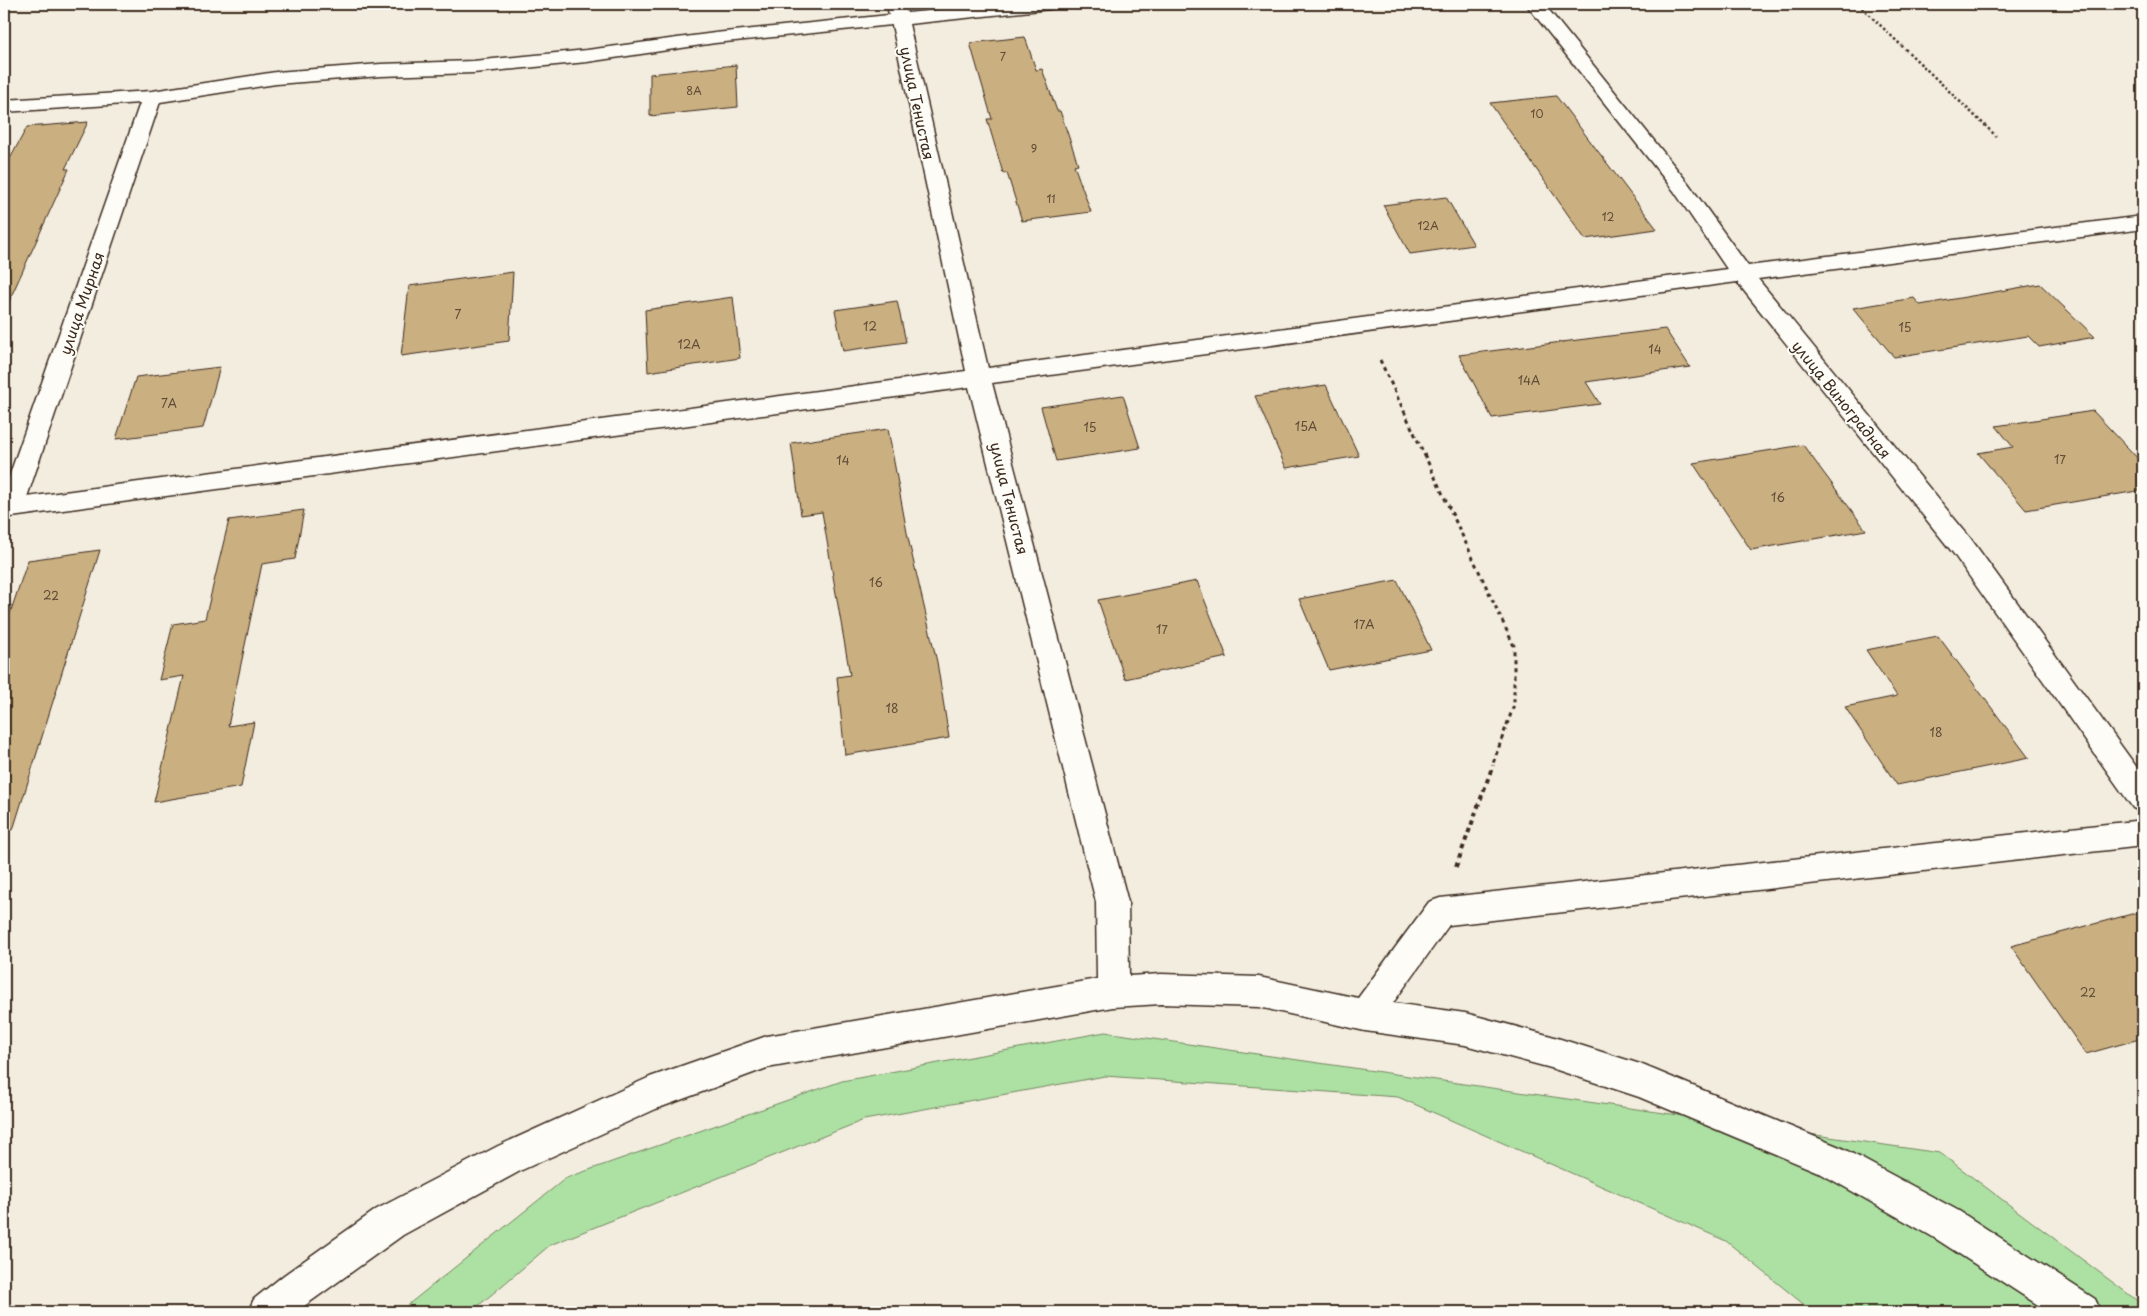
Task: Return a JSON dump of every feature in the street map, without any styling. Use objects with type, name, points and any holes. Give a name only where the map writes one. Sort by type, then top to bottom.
[{"type":"street","points":[[4,106],[152,97],[276,78],[511,63],[587,56],[898,12],[1050,4]]},
{"type":"street","name":"улица Виноградная","points":[[1535,4],[1681,187],[1742,274],[1962,546],[2143,799]]},
{"type":"street","name":"улица Тенистая","points":[[898,12],[979,378],[1112,902],[1113,992]]},
{"type":"street","name":"улица Мирная","points":[[7,509],[152,97]]},
{"type":"street","points":[[7,509],[1364,327],[1742,274],[2143,222]]},
{"type":"street","points":[[1365,1015],[1440,912],[2143,833]]},
{"type":"street","points":[[266,1312],[390,1222],[510,1158],[650,1094],[767,1052],[1113,992],[1161,989],[1259,992],[1365,1015],[1465,1029],[1551,1052],[1640,1081],[1830,1160],[1946,1224],[2082,1312]]},
{"type":"path","points":[[1858,4],[1996,136]]},
{"type":"path","points":[[1364,327],[1514,646],[1514,705],[1440,912]]},
{"type":"green space","points":[[1105,1032],[1940,1153],[2143,1305],[2143,1312],[1813,1312],[1726,1241],[1398,1097],[1105,1076],[864,1120],[550,1245],[471,1312],[399,1312],[566,1178],[842,1081]]},
{"type":"building","points":[[1025,37],[1036,70],[1042,69],[1057,111],[1060,111],[1078,164],[1074,165],[1091,212],[1022,221],[1007,173],[1003,173],[987,119],[992,119],[970,43]]},
{"type":"building","points":[[736,65],[738,107],[650,116],[650,74]]},
{"type":"building","points":[[1556,96],[1657,229],[1585,239],[1490,103]]},
{"type":"building","points":[[88,122],[65,169],[69,169],[4,312],[4,170],[27,127]]},
{"type":"building","points":[[1446,197],[1474,245],[1410,254],[1383,205]]},
{"type":"building","points":[[513,272],[509,341],[401,356],[409,286]]},
{"type":"building","points":[[2040,284],[2095,337],[2039,347],[2028,336],[1894,357],[1853,308],[1914,298],[1920,305]]},
{"type":"building","points":[[733,297],[740,358],[648,372],[645,310]]},
{"type":"building","points":[[897,301],[906,342],[843,351],[835,310]]},
{"type":"building","points":[[1665,329],[1690,367],[1586,382],[1600,404],[1492,418],[1459,355]]},
{"type":"building","points":[[220,367],[203,428],[116,439],[136,377]]},
{"type":"building","points":[[1326,385],[1359,456],[1286,468],[1255,396]]},
{"type":"building","points":[[1123,395],[1140,448],[1056,461],[1041,407]]},
{"type":"building","points":[[2093,411],[2143,464],[2143,490],[2026,510],[1978,453],[2013,447],[1996,426]]},
{"type":"building","points":[[888,429],[908,538],[937,662],[949,738],[845,755],[837,677],[850,675],[822,512],[801,515],[791,443]]},
{"type":"building","points":[[1803,445],[1866,530],[1751,550],[1693,463]]},
{"type":"building","points":[[304,510],[295,559],[262,564],[228,726],[254,722],[241,787],[154,802],[184,676],[159,680],[173,624],[205,619],[229,520]]},
{"type":"building","points":[[100,550],[13,830],[4,829],[4,631],[28,560]]},
{"type":"building","points":[[1397,580],[1431,650],[1329,670],[1299,599]]},
{"type":"building","points":[[1197,581],[1227,657],[1125,679],[1098,600]]},
{"type":"building","points":[[1938,636],[2029,758],[1897,785],[1845,707],[1897,696],[1866,650]]},
{"type":"building","points":[[2143,911],[2143,1038],[2086,1054],[2011,946]]}]
